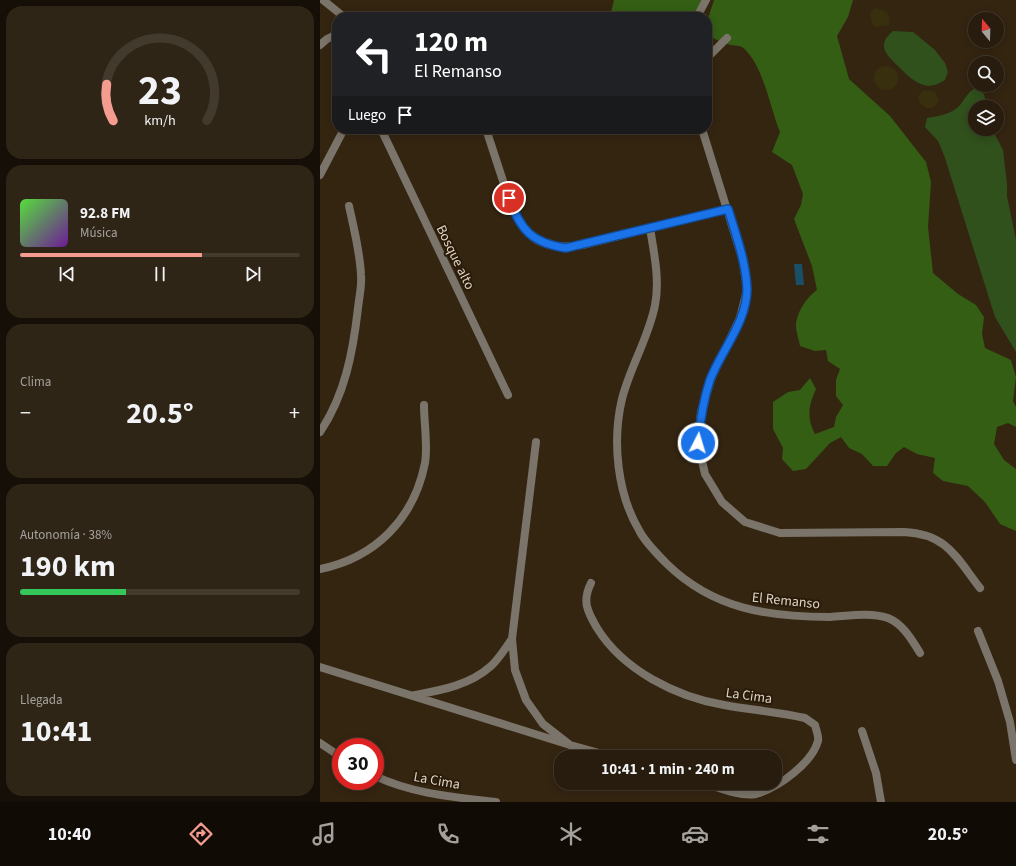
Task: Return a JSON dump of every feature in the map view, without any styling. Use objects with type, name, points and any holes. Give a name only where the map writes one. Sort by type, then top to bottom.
[{"type":"street","points":[[323,0],[338,12]]},
{"type":"street","points":[[700,12],[706,0]]},
{"type":"street","points":[[320,45],[332,36]]},
{"type":"street","points":[[712,53],[727,38]]},
{"type":"street","points":[[320,175],[341,134]]},
{"type":"street","name":"Bosque alto","points":[[382,134],[508,395]]},
{"type":"street","points":[[488,134],[514,212],[522,227],[534,238],[549,246],[566,248],[728,209]]},
{"type":"street","points":[[704,134],[743,261],[747,290],[740,318],[711,380],[701,412],[698,443],[705,474],[722,502],[745,522],[780,533],[904,532],[920,533],[936,538],[948,547],[980,588]]},
{"type":"street","points":[[320,432],[332,413],[346,376],[355,332],[361,276],[357,243],[349,206]]},
{"type":"street","name":"El Remanso","points":[[650,228],[657,272],[655,304],[622,399],[616,446],[622,489],[640,533],[668,564],[704,593],[750,611],[800,617],[868,616],[888,618],[904,630],[920,653]]},
{"type":"street","points":[[320,569],[335,566],[368,550],[397,526],[416,497],[425,462],[424,405]]},
{"type":"street","points":[[536,442],[512,639],[515,670],[526,700],[543,724],[570,745]]},
{"type":"street","name":"La Cima","points":[[591,583],[586,594],[587,607],[595,624],[606,641],[623,658],[641,672],[688,696],[723,705],[805,718],[815,725],[818,739],[814,752],[801,768],[782,780]]},
{"type":"street","points":[[978,631],[998,681],[1008,715],[1016,760]]},
{"type":"street","points":[[414,695],[446,689],[470,681],[492,666],[512,639]]},
{"type":"street","points":[[320,667],[588,750]]},
{"type":"street","points":[[862,731],[876,773],[881,802]]},
{"type":"street","points":[[320,743],[332,751]]},
{"type":"street","name":"La Cima","points":[[384,780],[395,785],[429,794],[496,802]]},
{"type":"street","name":"La Cima","points":[[727,790],[737,793],[756,794],[764,790]]},
{"type":"green space","points":[[614,0],[706,0],[700,12],[611,12]]},
{"type":"green space","points":[[714,0],[853,0],[848,17],[837,36],[849,79],[890,116],[926,162],[931,182],[928,227],[933,273],[958,294],[976,305],[984,317],[982,334],[985,348],[1011,360],[1016,377],[1013,401],[1016,407],[1016,427],[1008,423],[997,427],[994,444],[1004,460],[1016,469],[1016,531],[1000,524],[985,502],[968,486],[943,481],[933,473],[935,458],[917,454],[904,447],[896,453],[887,466],[873,466],[862,454],[849,448],[841,437],[830,443],[806,469],[793,471],[782,459],[783,448],[773,429],[773,402],[788,392],[800,390],[810,378],[816,389],[810,406],[810,422],[812,428],[815,434],[834,427],[836,417],[843,405],[836,396],[836,380],[840,369],[828,361],[826,350],[815,351],[800,346],[796,321],[806,301],[817,290],[812,266],[794,219],[801,205],[803,194],[792,165],[772,152],[780,132],[761,75],[749,54],[742,47],[731,45],[712,38],[712,12],[710,12]]},
{"type":"green space","points":[[893,31],[913,32],[935,50],[945,63],[948,72],[945,80],[928,86],[916,82],[906,74],[887,55],[885,50],[885,41]]},
{"type":"green space","points":[[970,92],[981,92],[984,94],[985,100],[968,100],[968,136],[996,136],[1003,150],[1007,196],[1016,240],[1016,352],[995,317],[944,155],[938,141],[925,127],[927,118],[953,111],[960,105]]},
{"type":"sand","points":[[875,8],[882,10],[889,15],[889,25],[876,27],[872,24],[870,13]]},
{"type":"sand","points":[[881,66],[891,66],[898,73],[898,83],[891,90],[881,90],[874,83],[874,73]]},
{"type":"sand","points":[[929,90],[935,92],[939,102],[932,108],[926,108],[919,102],[918,96],[923,91]]},
{"type":"water","points":[[794,264],[802,264],[804,285],[796,285]]},
{"type":"route","points":[[509,198],[522,227],[534,238],[549,246],[566,248],[728,209],[743,261],[747,290],[740,318],[711,380],[701,412],[698,443]]}]
